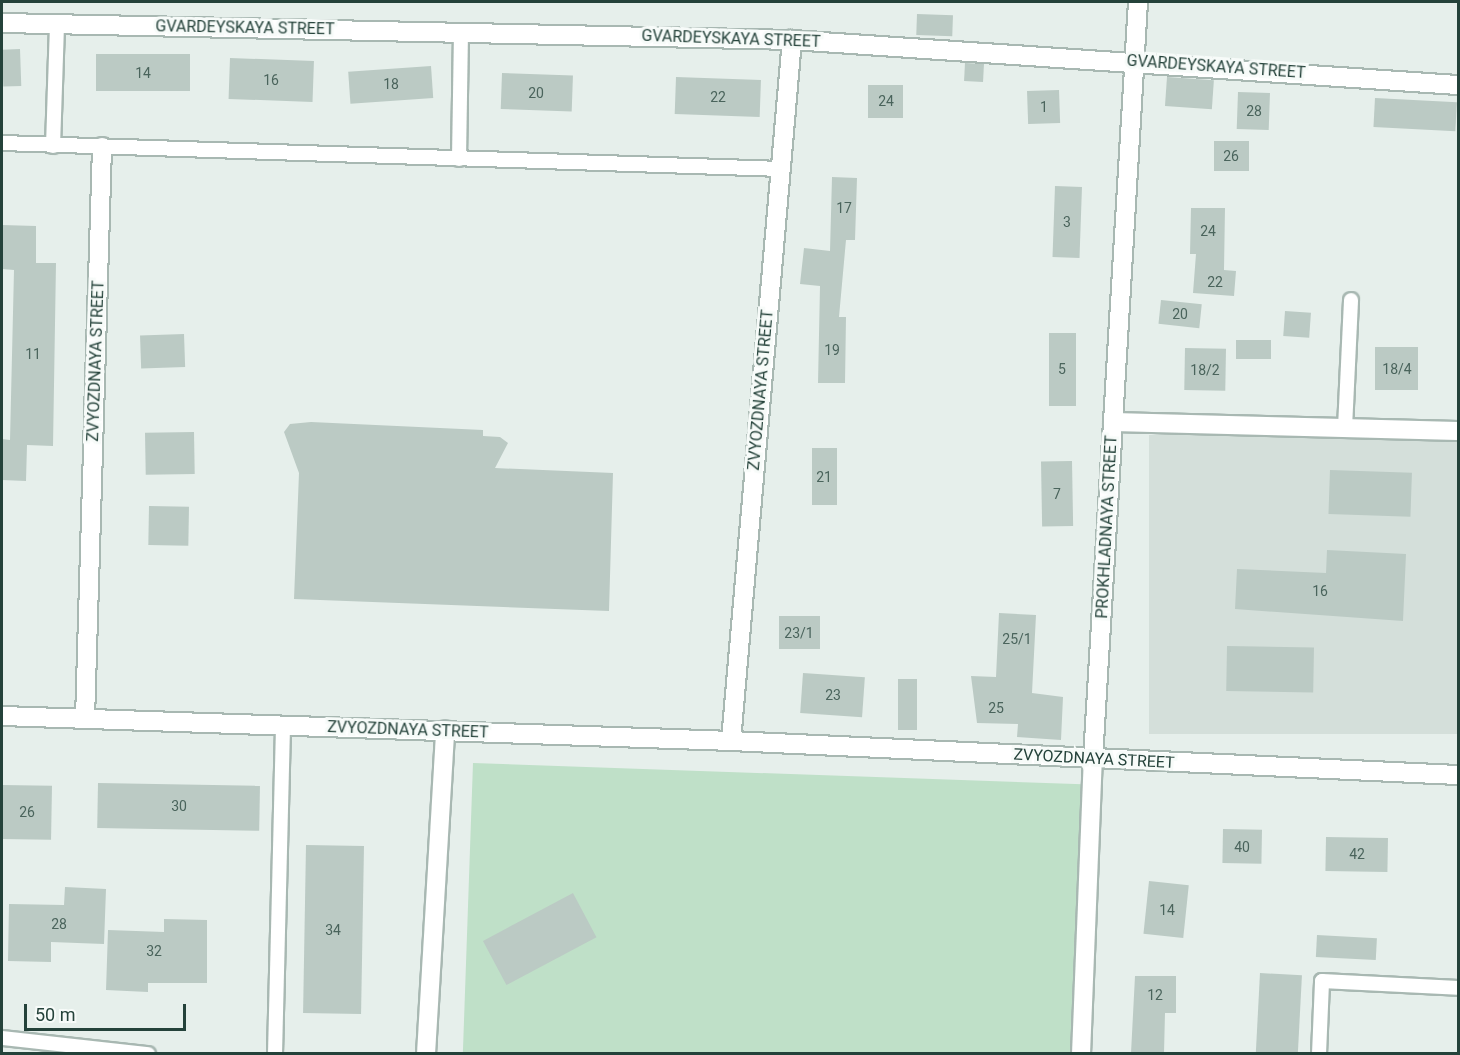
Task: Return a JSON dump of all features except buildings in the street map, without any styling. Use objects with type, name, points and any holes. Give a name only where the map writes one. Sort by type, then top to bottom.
[{"type":"street","name":"PROKHLADNAYA STREET","points":[[1082,1053],[1093,759],[1138,2]]},
{"type":"street","name":"GVARDEYSKAYA STREET","points":[[2,23],[792,40],[1135,60],[1458,85]]},
{"type":"street","name":"ZVYOZDNAYA STREET","points":[[731,741],[792,40]]},
{"type":"street","name":"ZVYOZDNAYA STREET","points":[[85,719],[102,147]]},
{"type":"street","points":[[1113,422],[1458,431]]},
{"type":"street","name":"ZVYOZDNAYA STREET","points":[[2,716],[731,741],[1458,775]]},
{"type":"street","points":[[426,1053],[445,731]]},
{"type":"lane","points":[[53,146],[57,24]]},
{"type":"lane","points":[[459,159],[461,33]]},
{"type":"lane","points":[[2,143],[781,169]]},
{"type":"lane","points":[[1345,428],[1351,300]]},
{"type":"lane","points":[[275,1053],[283,725]]},
{"type":"lane","points":[[1319,1053],[1322,981],[1458,988]]},
{"type":"lane","points":[[2,1038],[148,1053]]},
{"type":"shaded area","points":[[1149,435],[1458,435],[1458,734],[1149,734]]},
{"type":"green space","points":[[473,763],[1083,784],[1073,1054],[463,1054]]}]
